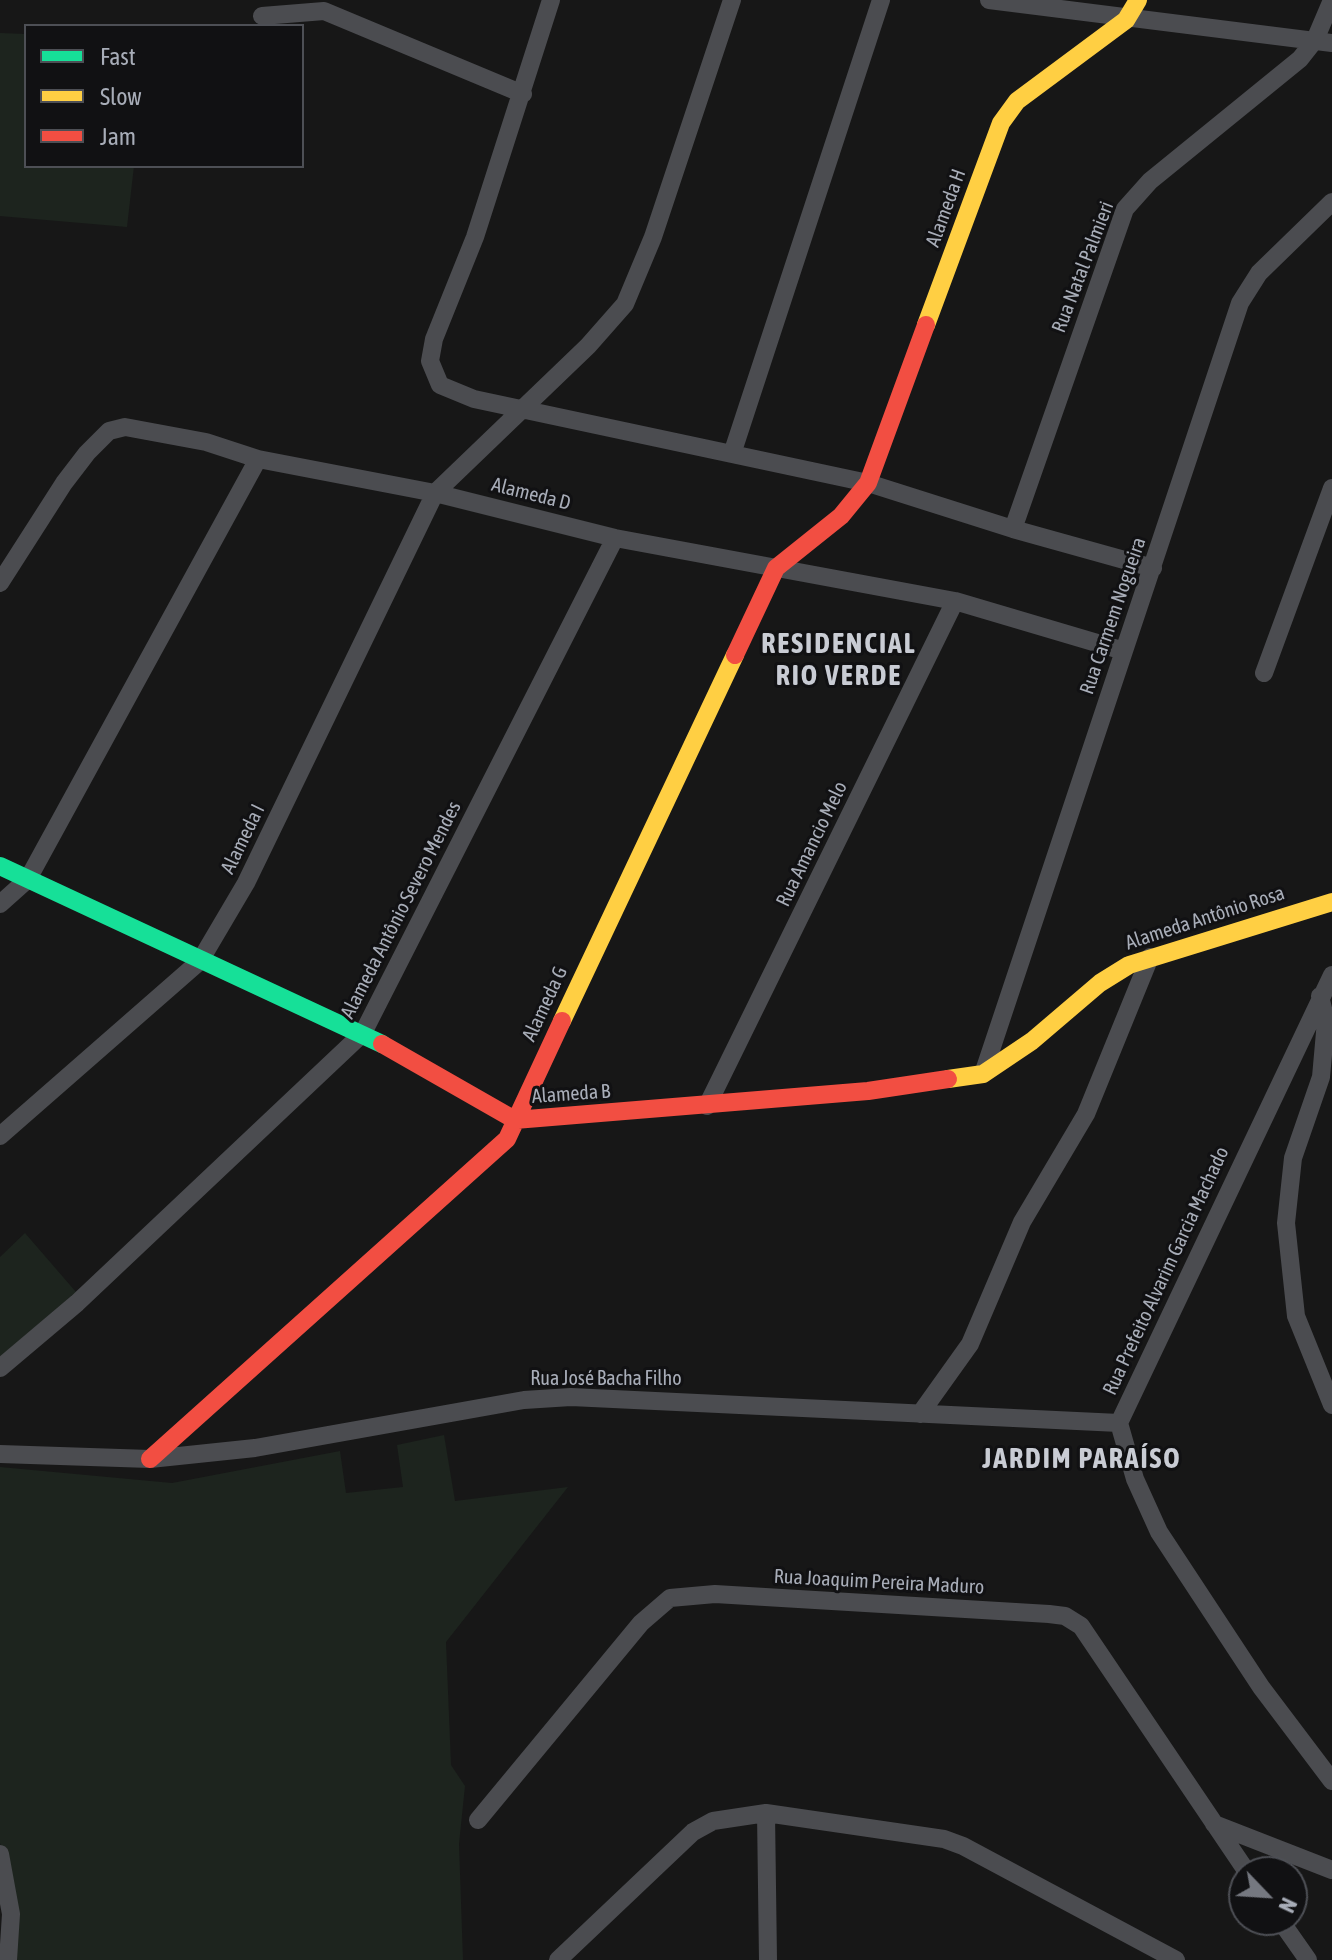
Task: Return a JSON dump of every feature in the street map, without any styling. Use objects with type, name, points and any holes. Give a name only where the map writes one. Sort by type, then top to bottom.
[{"type":"street","points":[[551,0],[475,237],[432,349],[431,367],[437,381],[455,394],[474,399],[868,483],[1013,529],[1153,568]]},
{"type":"street","name":"Alameda I","points":[[0,1136],[158,994],[200,961],[246,883],[435,493],[588,346],[633,290],[732,0]]},
{"type":"street","points":[[732,454],[881,0]]},
{"type":"street","points":[[989,0],[1126,20],[1324,41]]},
{"type":"street","name":"Alameda H","points":[[868,483],[1001,123],[1017,101],[1126,20],[1138,0]]},
{"type":"street","name":"Rua Natal Palmieri","points":[[1013,529],[1125,209],[1150,181],[1324,41],[1332,0]]},
{"type":"street","points":[[262,16],[327,6],[523,94]]},
{"type":"street","name":"Rua Carmem Nogueira","points":[[983,1074],[1244,294],[1259,273],[1332,202]]},
{"type":"street","name":"Alameda D","points":[[0,583],[64,483],[98,440],[114,428],[132,428],[206,442],[258,459],[435,493],[615,538],[955,601],[1124,651]]},
{"type":"street","points":[[0,904],[28,879],[258,459]]},
{"type":"street","name":"Alameda G","points":[[150,1459],[497,1151],[510,1135],[776,568],[841,516],[868,483]]},
{"type":"street","points":[[1264,673],[1332,488]]},
{"type":"street","name":"Alameda Antônio Severo Mendes","points":[[0,1368],[77,1303],[363,1033],[615,538]]},
{"type":"street","name":"Rua Amancio Melo","points":[[707,1106],[955,601]]},
{"type":"street","name":"Alameda B","points":[[0,866],[200,961],[363,1033],[515,1120],[707,1106],[910,1086],[983,1074]]},
{"type":"street","name":"Alameda Antônio Rosa","points":[[983,1074],[1032,1041],[1120,969],[1150,957],[1332,902]]},
{"type":"street","points":[[920,1414],[970,1344],[1022,1222],[1086,1114],[1150,957]]},
{"type":"street","name":"Rua Prefeito Alvarim Garcia Machado","points":[[1332,975],[1119,1423],[1135,1479],[1159,1532],[1261,1687],[1332,1781]]},
{"type":"street","points":[[1320,996],[1326,1021],[1321,1077],[1293,1158],[1286,1223],[1296,1316],[1332,1405]]},
{"type":"street","name":"Rua José Bacha Filho","points":[[1,1454],[150,1459],[271,1445],[542,1399],[678,1400],[1119,1423]]},
{"type":"street","name":"Rua Joaquim Pereira Maduro","points":[[478,1820],[649,1614],[670,1598],[698,1594],[1065,1616],[1081,1626],[1236,1856]]},
{"type":"street","points":[[558,1960],[693,1832],[724,1818],[766,1813],[944,1839],[963,1846],[1176,1960]]},
{"type":"street","points":[[766,1813],[768,1960]]},
{"type":"street","points":[[1214,1824],[1332,1870]]},
{"type":"street","points":[[0,1854],[11,1914],[8,1960]]},
{"type":"street","points":[[1291,1936],[1308,1960]]},
{"type":"shaded area","points":[[0,33],[24,34],[24,168],[134,168],[127,227],[0,216]]},
{"type":"shaded area","points":[[25,1233],[76,1292],[0,1357],[0,1257]]},
{"type":"shaded area","points":[[444,1435],[455,1501],[568,1487],[446,1642],[451,1765],[465,1786],[459,1844],[463,1960],[11,1960],[8,1869],[0,1843],[0,1467],[172,1483],[340,1451],[346,1493],[403,1487],[397,1445]]},
{"type":"traffic: fast","points":[[0,866],[382,1044]]},
{"type":"traffic: slow","points":[[926,325],[1001,123],[1017,101],[1126,20],[1138,0]]},
{"type":"traffic: slow","points":[[562,1021],[735,655]]},
{"type":"traffic: slow","points":[[948,1079],[983,1074],[1032,1041],[1100,983],[1129,965],[1332,902]]},
{"type":"traffic: jam","points":[[735,655],[776,568],[841,516],[868,483],[926,325]]},
{"type":"traffic: jam","points":[[150,1459],[507,1139],[562,1021]]},
{"type":"traffic: jam","points":[[382,1044],[515,1120],[868,1091],[948,1079]]},
{"type":"district","name":"RESIDENCIAL RIO VERDE","points":[[839,660]]},
{"type":"district","name":"JARDIM PARAÍSO","points":[[1082,1459]]}]
